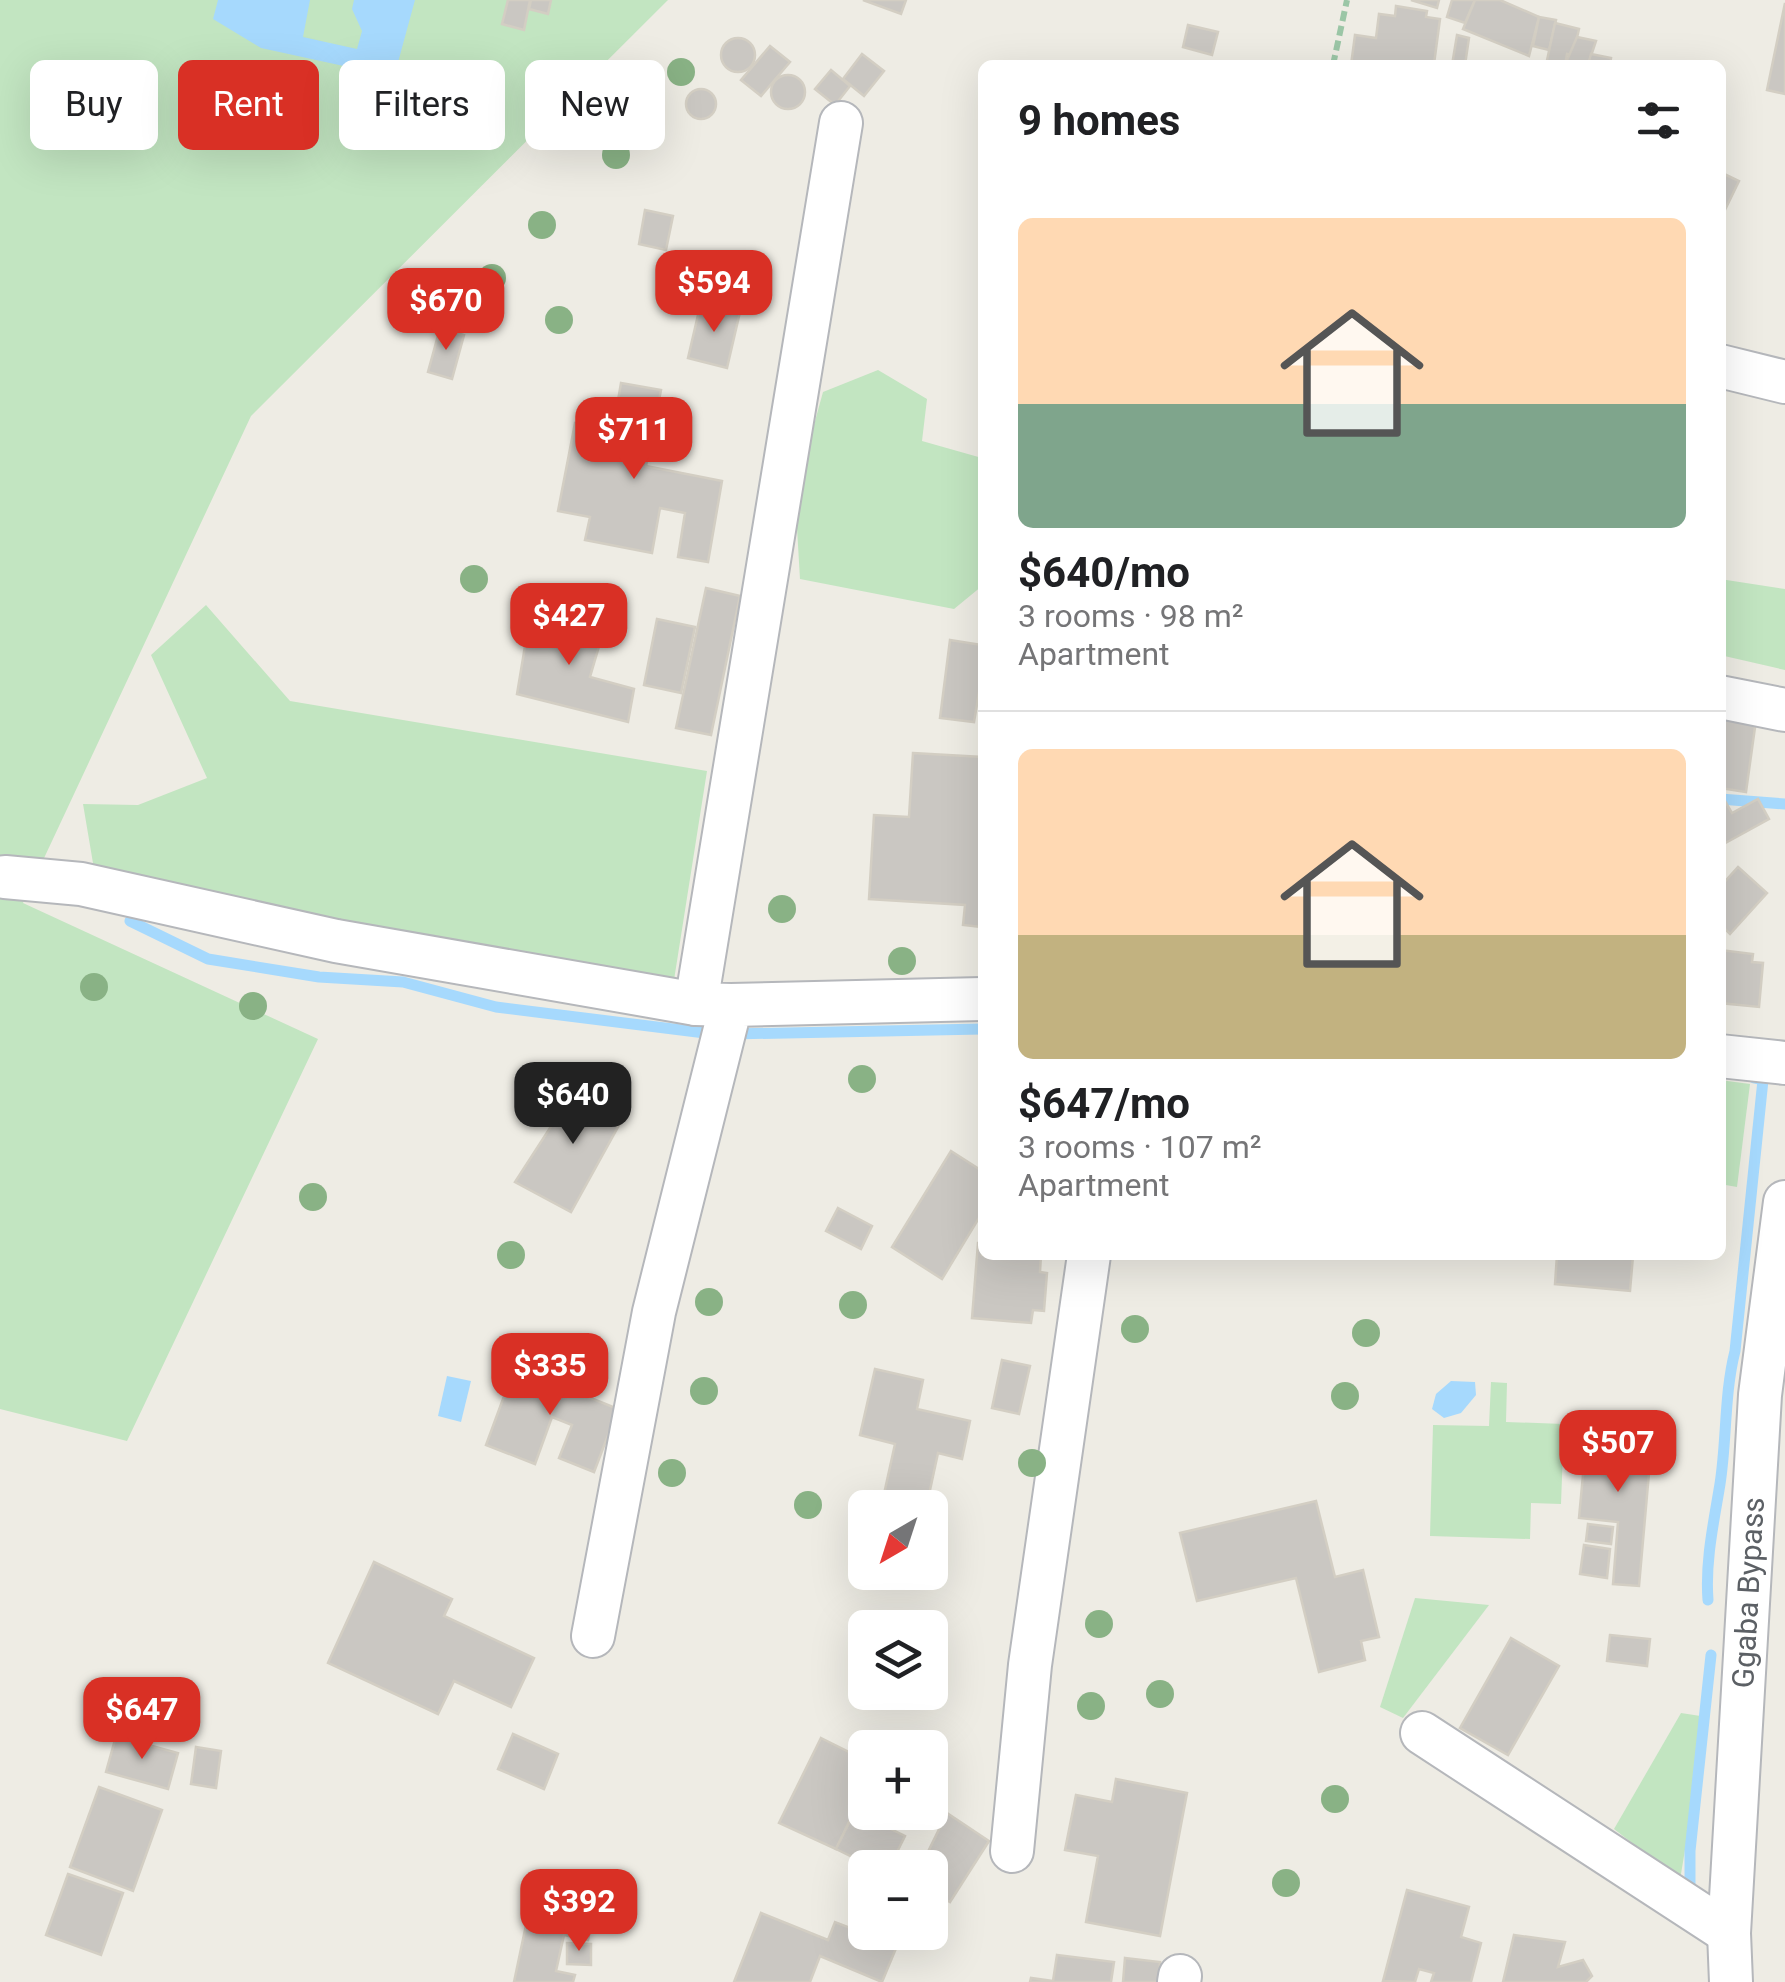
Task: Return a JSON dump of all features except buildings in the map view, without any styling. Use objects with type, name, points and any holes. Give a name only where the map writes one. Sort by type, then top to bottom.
[{"type":"street","points":[[593,1636],[713,1005],[841,123]]},
{"type":"street","points":[[1726,367],[1785,382]]},
{"type":"street","points":[[1726,699],[1785,710]]},
{"type":"street","points":[[5,877],[81,884],[336,942],[713,1005],[978,999]]},
{"type":"street","points":[[1726,1057],[1785,1062]]},
{"type":"street","name":"Ggaba Bypass","points":[[1731,1982],[1729,1933],[1760,1395],[1785,1202]]},
{"type":"street","points":[[1012,1850],[1030,1665],[1089,1260]]},
{"type":"street","points":[[1422,1733],[1729,1933]]},
{"type":"path","points":[[1334,60],[1347,0]]},
{"type":"green space","points":[[0,0],[668,0],[608,60],[525,60],[525,143],[251,416],[23,903],[318,1039],[127,1441],[0,1409]]},
{"type":"green space","points":[[878,370],[927,399],[922,441],[978,457],[978,589],[954,609],[800,579],[795,494],[823,392]]},
{"type":"green space","points":[[1726,580],[1785,589],[1785,670],[1726,656]]},
{"type":"green space","points":[[206,605],[290,701],[707,771],[674,980],[215,901],[94,869],[83,804],[138,805],[207,778],[151,655]]},
{"type":"green space","points":[[1726,1081],[1750,1084],[1737,1187],[1726,1185]]},
{"type":"green space","points":[[1491,1382],[1507,1383],[1506,1422],[1564,1424],[1561,1504],[1531,1503],[1530,1539],[1430,1536],[1433,1425],[1489,1426]]},
{"type":"green space","points":[[1415,1598],[1489,1605],[1403,1718],[1380,1707]]},
{"type":"green space","points":[[1681,1713],[1707,1717],[1680,1880],[1614,1829]]},
{"type":"water","points":[[218,0],[310,0],[303,37],[357,49],[362,31],[352,9],[354,0],[415,0],[399,60],[339,60],[339,65],[261,48],[213,19]]},
{"type":"water","points":[[447,1376],[471,1381],[461,1422],[438,1416]]},
{"type":"water","points":[[1451,1381],[1475,1382],[1476,1395],[1461,1413],[1444,1418],[1432,1409],[1436,1394]]},
{"type":"waterway","points":[[1726,799],[1785,804]]},
{"type":"waterway","points":[[130,921],[208,959],[319,977],[403,982],[496,1007],[713,1034]]},
{"type":"waterway","points":[[732,1034],[978,1029]]},
{"type":"waterway","points":[[1708,1600],[1709,1556],[1763,1080],[1754,1078]]},
{"type":"waterway","points":[[1690,1894],[1690,1851],[1711,1655]]}]
